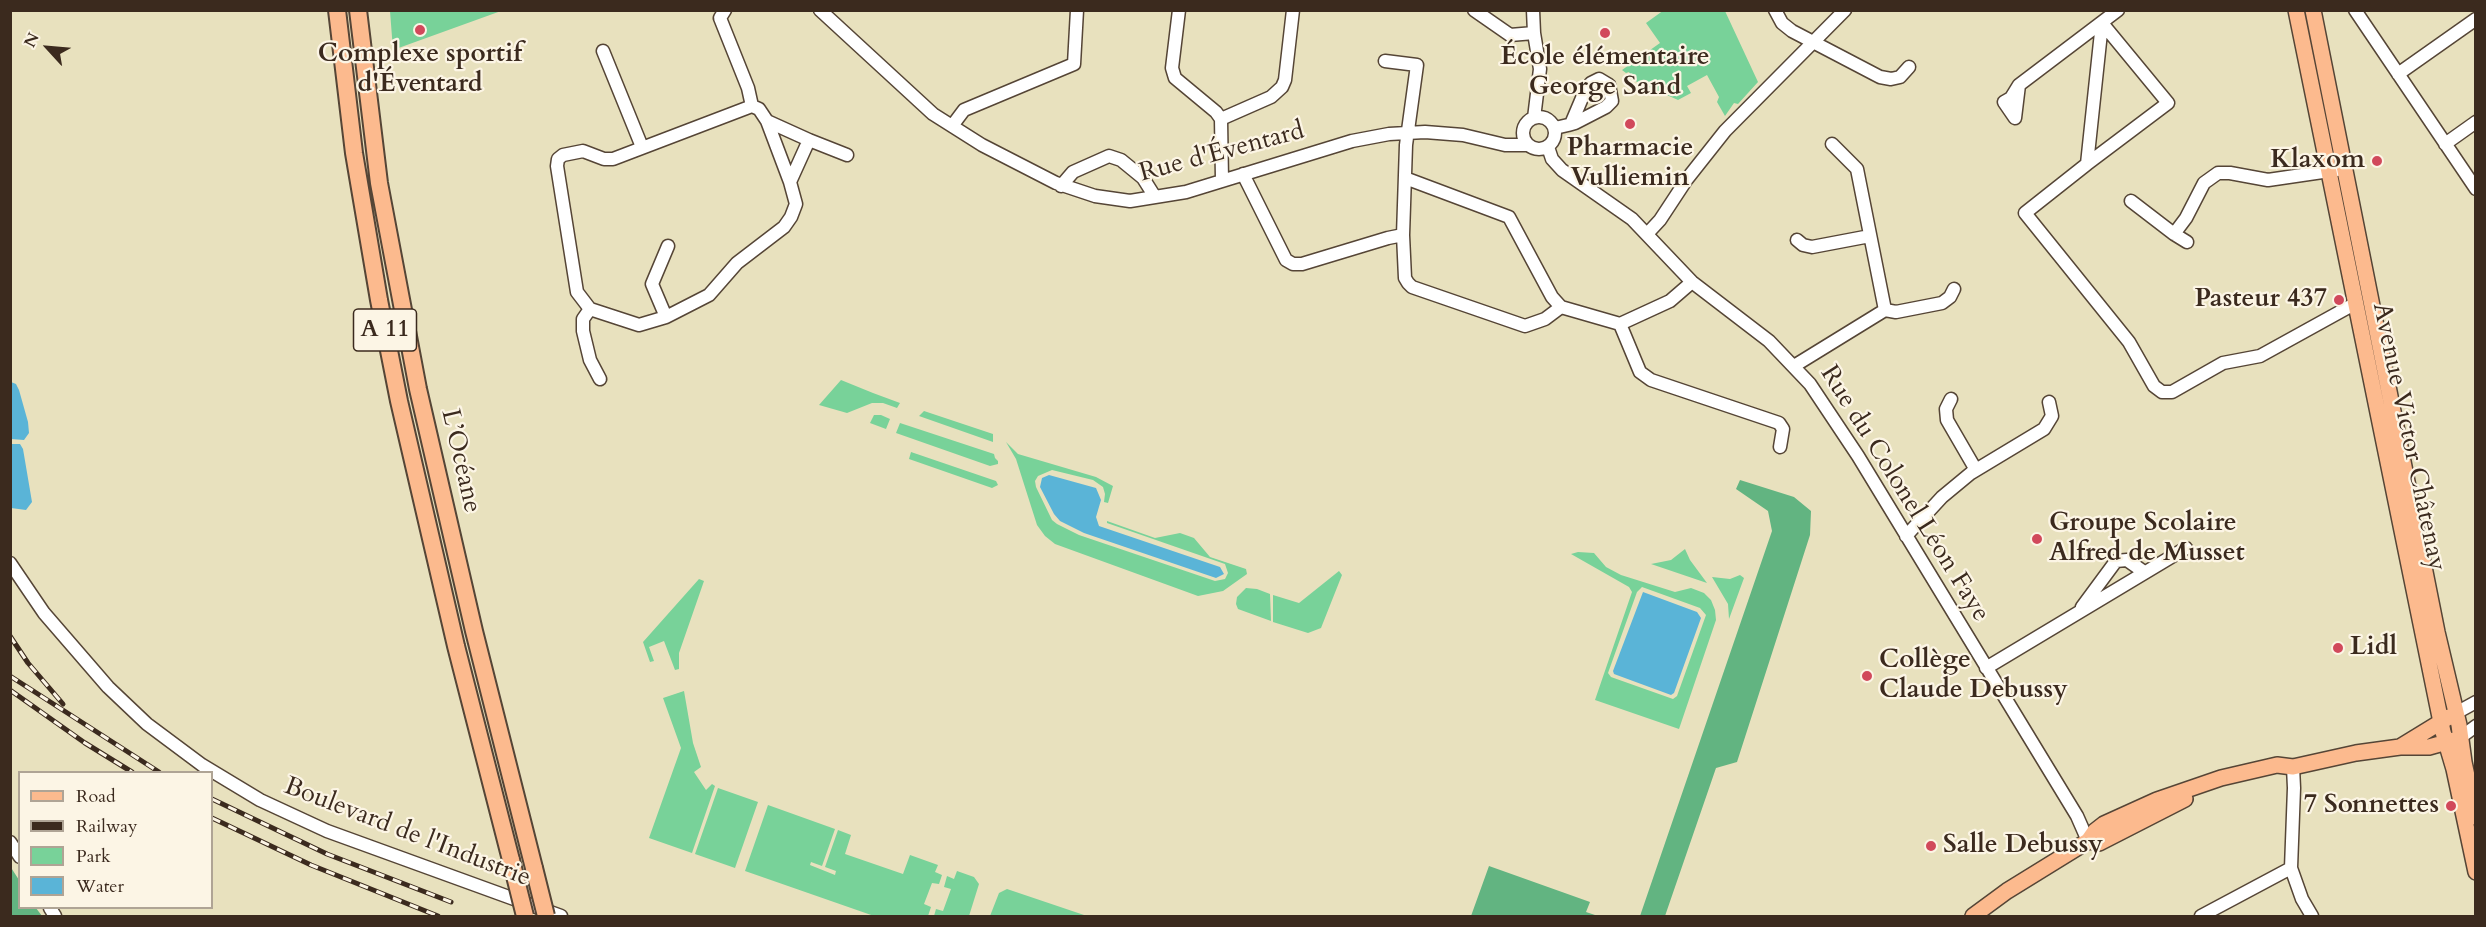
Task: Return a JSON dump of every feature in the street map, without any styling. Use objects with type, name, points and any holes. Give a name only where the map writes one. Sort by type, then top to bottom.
[{"type":"highway","name":"L’Océane","points":[[337,10],[354,153],[379,300],[417,483],[525,916]]},
{"type":"highway","name":"L’Océane","points":[[358,10],[379,183],[426,429],[546,916]]},
{"type":"main road","name":"Avenue Victor Châtenay","points":[[2296,10],[2335,170],[2456,713],[2475,817]]},
{"type":"main road","name":"Avenue Victor Châtenay","points":[[2313,10],[2335,170]]},
{"type":"main road","name":"Avenue Victor Châtenay","points":[[2352,251],[2356,303],[2441,722],[2454,769],[2475,872]]},
{"type":"main road","points":[[2400,747],[2456,713]]},
{"type":"main road","points":[[1973,916],[2007,891],[2088,841],[2098,843],[2193,796],[2256,777],[2277,775],[2293,767],[2356,753],[2400,747],[2429,747],[2461,736]]},
{"type":"street","points":[[725,10],[720,18],[748,88],[752,106]]},
{"type":"street","points":[[952,126],[964,110],[1074,64],[1077,10]]},
{"type":"street","points":[[1179,10],[1172,68],[1174,78],[1216,112],[1221,119],[1222,180]]},
{"type":"street","points":[[1221,119],[1271,97],[1282,87],[1285,80],[1293,10]]},
{"type":"street","points":[[1474,10],[1510,35],[1534,33]]},
{"type":"street","points":[[1533,10],[1540,69],[1534,117],[1525,125],[1521,142],[1536,149],[1548,147],[1555,136],[1555,128],[1546,118],[1534,117]]},
{"type":"street","points":[[1775,10],[1786,28],[1886,79],[1900,77],[1909,67]]},
{"type":"street","points":[[1647,234],[1660,220],[1687,179],[1725,131],[1845,10]]},
{"type":"street","points":[[2019,85],[2118,10]]},
{"type":"street","points":[[2355,10],[2475,189]]},
{"type":"street","name":"Rue d'Éventard","points":[[823,11],[918,101],[952,126],[982,145],[1061,186],[1095,196],[1130,201],[1186,192],[1352,141],[1408,133],[1463,135],[1505,145],[1521,142]]},
{"type":"street","points":[[2398,74],[2475,19]]},
{"type":"street","points":[[2102,23],[2168,103],[2025,213],[2129,342],[2154,386],[2162,392],[2172,392],[2223,363],[2260,356],[2356,303]]},
{"type":"street","points":[[2087,164],[2102,23]]},
{"type":"street","points":[[603,51],[642,147]]},
{"type":"street","points":[[1385,61],[1417,65],[1405,178],[1403,235],[1405,278],[1412,287],[1526,326],[1545,319],[1561,307]]},
{"type":"street","points":[[752,106],[759,109],[767,121],[796,204],[784,227],[737,263],[709,295],[694,305],[666,317],[639,325],[590,309],[577,292],[557,166],[558,159],[563,155],[583,151],[604,159],[613,159],[752,106]]},
{"type":"street","points":[[767,121],[847,155]]},
{"type":"street","points":[[2445,144],[2475,122]]},
{"type":"street","points":[[1555,128],[1571,124]]},
{"type":"street","points":[[790,182],[809,140]]},
{"type":"street","points":[[1832,144],[1857,170],[1885,310]]},
{"type":"street","name":"Rue du Colonel Léon Faye","points":[[1548,147],[1554,161],[1567,174],[1606,200],[1647,234],[1662,253],[1692,282],[1743,318],[1794,366],[1820,398],[1858,456],[2077,816],[2088,841]]},
{"type":"street","points":[[1061,186],[1073,172],[1109,156],[1121,160],[1143,178],[1155,197]]},
{"type":"street","points":[[2174,234],[2186,218],[2204,183],[2218,173],[2230,172],[2268,180],[2335,170]]},
{"type":"street","points":[[1243,174],[1286,260],[1293,264],[1302,264],[1403,235]]},
{"type":"street","points":[[1405,178],[1509,217],[1552,297],[1561,307],[1620,324],[1670,301],[1692,282]]},
{"type":"street","points":[[2131,201],[2187,242]]},
{"type":"street","points":[[1797,240],[1803,245],[1812,247],[1870,236]]},
{"type":"street","points":[[666,317],[652,284],[668,246]]},
{"type":"street","points":[[1794,366],[1885,310],[1896,312],[1942,303],[1950,297],[1954,289]]},
{"type":"street","points":[[590,309],[583,320],[583,331],[590,360],[600,379]]},
{"type":"street","points":[[1620,324],[1641,372],[1651,380],[1779,423],[1783,429],[1780,447]]},
{"type":"street","points":[[1951,399],[1946,409],[1947,420],[1976,470]]},
{"type":"street","points":[[1906,536],[1942,497],[1976,470],[2044,429],[2052,416],[2049,402]]},
{"type":"street","points":[[1986,668],[2186,548]]},
{"type":"street","points":[[2080,610],[2116,561],[2127,560],[2144,572]]},
{"type":"street","name":"Boulevard de l'Industrie","points":[[10,563],[44,613],[108,687],[147,724],[210,771]]},
{"type":"street","points":[[2456,713],[2475,702]]},
{"type":"street","points":[[2461,736],[2475,726]]},
{"type":"street","points":[[2293,767],[2291,868],[2302,899],[2312,916]]},
{"type":"street","name":"Boulevard de l'Industrie","points":[[213,773],[260,800],[327,831],[561,916]]},
{"type":"street","points":[[2201,916],[2291,868]]},
{"type":"green space","name":"Complexe sportif d'Éventard","points":[[390,10],[501,11],[393,50]]},
{"type":"green space","points":[[1664,10],[1725,11],[1758,82],[1738,104],[1734,103],[1725,116],[1717,102],[1719,97],[1707,75],[1687,86],[1691,93],[1678,100],[1633,80],[1629,72],[1622,70],[1660,43],[1646,23]]},
{"type":"green space","points":[[841,380],[900,403],[897,408],[883,403],[872,403],[847,413],[819,405]]},
{"type":"green space","points":[[924,411],[993,434],[993,442],[919,416]]},
{"type":"green space","points":[[874,415],[890,419],[886,429],[870,423]]},
{"type":"green space","points":[[900,423],[994,454],[998,464],[990,466],[896,433]]},
{"type":"green space","points":[[1006,442],[1018,454],[1096,477],[1113,486],[1108,503],[1104,502],[1103,487],[1093,480],[1052,470],[1038,476],[1035,481],[1036,487],[1052,520],[1057,524],[1079,535],[1215,581],[1225,579],[1228,573],[1225,564],[1107,523],[1107,521],[1155,538],[1180,533],[1194,538],[1210,557],[1246,569],[1247,574],[1223,591],[1198,596],[1055,544],[1037,525],[1016,459]]},
{"type":"green space","points":[[911,452],[996,481],[998,485],[992,488],[909,459]]},
{"type":"green space","points":[[1740,480],[1794,497],[1811,511],[1810,535],[1737,762],[1716,768],[1665,916],[1640,916],[1772,531],[1768,511],[1736,489]]},
{"type":"green space","points":[[1685,549],[1707,583],[1651,564],[1671,560]]},
{"type":"green space","points":[[1594,553],[1606,567],[1621,575],[1675,592],[1691,588],[1704,593],[1711,600],[1716,620],[1679,729],[1595,700],[1632,592],[1629,587],[1571,554]],"holes":[[[1642,587],[1700,608],[1706,615],[1677,696],[1673,699],[1611,677],[1608,673],[1637,592]]]},
{"type":"green space","points":[[1339,571],[1342,575],[1321,628],[1308,633],[1273,622],[1273,595],[1299,603]]},
{"type":"green space","points":[[1740,575],[1744,578],[1729,619],[1728,604],[1712,577],[1730,579]]},
{"type":"green space","points":[[699,579],[704,581],[679,653],[679,669],[675,670],[664,641],[649,647],[654,661],[650,662],[643,642]]},
{"type":"green space","points":[[1246,588],[1270,594],[1271,621],[1238,609],[1237,597]]},
{"type":"green space","points":[[684,691],[693,743],[701,767],[694,772],[706,790],[712,784],[715,786],[692,853],[649,838],[681,748],[663,698]]},
{"type":"green space","points":[[718,788],[758,802],[735,868],[695,854]]},
{"type":"green space","points":[[768,805],[835,829],[822,866],[811,862],[810,865],[835,875],[836,871],[825,867],[838,830],[851,835],[845,854],[903,874],[910,855],[938,865],[935,872],[942,875],[939,884],[932,883],[924,904],[931,907],[928,916],[874,916],[745,871]]},
{"type":"green space","points":[[10,866],[18,878],[18,909],[37,909],[42,916],[11,916]]},
{"type":"green space","points":[[1489,866],[1590,902],[1586,912],[1598,916],[1471,916]]},
{"type":"green space","points":[[957,871],[974,877],[979,884],[969,916],[934,916],[936,909],[943,911],[951,889],[944,887],[947,876],[954,879]]},
{"type":"green space","points":[[1007,889],[1087,916],[990,916],[999,893]]},
{"type":"water","points":[[11,382],[16,384],[19,390],[28,422],[29,433],[24,440],[11,439]]},
{"type":"water","points":[[11,444],[20,444],[23,449],[32,502],[26,510],[11,508]]},
{"type":"water","points":[[1049,475],[1096,488],[1101,500],[1096,517],[1099,526],[1220,567],[1224,574],[1216,578],[1084,533],[1060,521],[1040,487],[1042,478]]},
{"type":"water","points":[[1643,592],[1697,612],[1701,618],[1674,693],[1671,695],[1614,674],[1613,671]]},
{"type":"railway","points":[[10,636],[28,663],[63,704]]},
{"type":"railway","points":[[10,676],[157,771]]},
{"type":"railway","points":[[10,690],[85,743],[130,771]]},
{"type":"railway","points":[[213,799],[327,854],[451,902]]},
{"type":"railway","points":[[213,818],[311,865],[438,916]]},
{"type":"place","name":"Complexe sportif d'Éventard","points":[[420,30]]},
{"type":"place","name":"École élémentaire George Sand","points":[[1605,33]]},
{"type":"place","name":"Pharmacie Vulliemin","points":[[1630,124]]},
{"type":"place","name":"Klaxom","points":[[2377,161]]},
{"type":"place","name":"Pasteur 437","points":[[2339,300]]},
{"type":"place","name":"Groupe Scolaire Alfred de Musset","points":[[2037,539]]},
{"type":"place","name":"Lidl","points":[[2338,648]]},
{"type":"place","name":"Collège Claude Debussy","points":[[1867,676]]},
{"type":"place","name":"7 Sonnettes","points":[[2451,806]]},
{"type":"place","name":"Salle Debussy","points":[[1931,846]]}]
